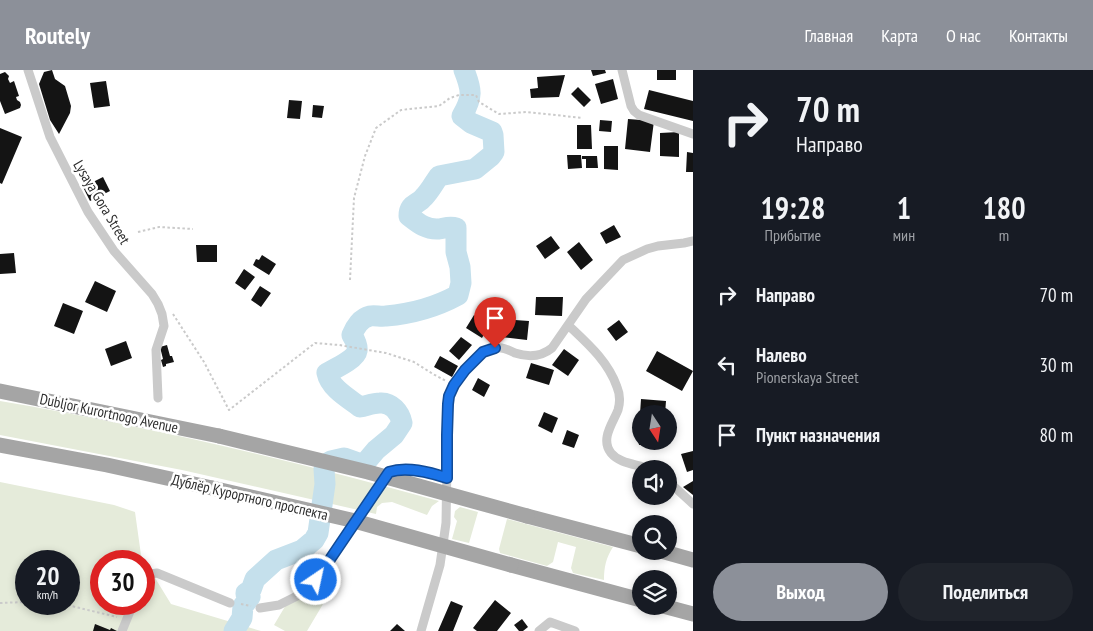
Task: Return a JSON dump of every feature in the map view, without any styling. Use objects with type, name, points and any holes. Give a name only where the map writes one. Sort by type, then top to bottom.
[{"type":"main road","name":"Dubljor Kurortnogo Avenue","points":[[0,391],[219,436],[368,472],[632,544]]},
{"type":"main road","name":"Дублёр Курортного проспекта","points":[[0,445],[107,464],[351,520],[632,598]]},
{"type":"main road","points":[[677,556],[693,560]]},
{"type":"main road","points":[[677,610],[693,614]]},
{"type":"street","name":"Lysaya Gora Street","points":[[28,70],[50,137],[88,212],[114,251],[152,294],[162,314],[164,326],[156,350],[158,398]]},
{"type":"street","points":[[622,70],[631,106],[638,115],[693,134]]},
{"type":"street","points":[[421,631],[440,565],[446,523],[448,404],[454,385],[465,370],[483,352],[495,348],[504,348],[528,356],[543,353],[552,348],[592,291],[623,260],[658,246],[693,241]]},
{"type":"street","points":[[568,325],[606,364],[618,388],[620,401],[607,435],[608,448],[616,458],[632,464]]},
{"type":"street","points":[[260,608],[279,605],[299,595],[316,580],[389,472],[398,469],[430,472],[447,478]]},
{"type":"street","points":[[677,489],[693,504]]},
{"type":"street","points":[[155,573],[230,603]]},
{"type":"street","points":[[122,631],[129,615]]},
{"type":"street","points":[[539,631],[550,622],[575,631]]},
{"type":"path","points":[[350,280],[354,198],[365,156],[376,128],[401,110],[439,106],[450,98],[476,94],[479,102],[499,114],[528,112],[583,118]]},
{"type":"path","points":[[138,232],[159,227],[193,229]]},
{"type":"path","points":[[172,312],[204,362],[229,410],[315,343],[340,345],[386,353],[414,362],[454,385]]},
{"type":"path","points":[[0,602],[15,602]]},
{"type":"path","points":[[230,603],[260,608]]},
{"type":"path","points":[[80,608],[127,619]]},
{"type":"green space","points":[[0,401],[221,445],[439,501],[432,506],[427,515],[392,502],[382,503],[377,507],[376,514],[182,470],[0,435]]},
{"type":"green space","points":[[0,482],[114,505],[135,512],[140,550],[90,550],[90,615],[155,615],[155,578],[171,604],[261,631],[0,631]]},
{"type":"green space","points":[[460,507],[478,512],[469,543],[452,539],[457,521],[454,517],[455,511]]},
{"type":"green space","points":[[507,519],[613,547],[606,563],[604,580],[573,573],[571,568],[576,547],[558,542],[553,562],[547,566],[500,553],[499,549]]},
{"type":"green space","points":[[302,578],[329,594],[307,631],[285,631],[274,625]]},
{"type":"building","points":[[52,70],[55,79],[65,86],[71,106],[70,113],[59,134],[50,120],[39,84],[44,72]]},
{"type":"building","points":[[591,70],[605,70],[606,73],[593,76]]},
{"type":"building","points":[[657,70],[676,70],[676,80],[657,80]]},
{"type":"building","points":[[5,72],[9,76],[10,83],[14,81],[19,96],[16,97],[21,105],[20,108],[5,114],[0,101],[0,74]]},
{"type":"building","points":[[565,75],[559,97],[531,98],[530,89],[538,88],[537,77]]},
{"type":"building","points":[[613,79],[618,99],[601,104],[595,84]]},
{"type":"building","points":[[106,81],[110,106],[94,108],[90,83]]},
{"type":"building","points":[[578,87],[591,100],[584,107],[571,94]]},
{"type":"building","points":[[649,90],[693,101],[693,121],[644,109]]},
{"type":"building","points":[[289,100],[302,101],[300,119],[287,118]]},
{"type":"building","points":[[313,105],[324,106],[322,118],[312,117]]},
{"type":"building","points":[[628,119],[654,121],[650,152],[625,149]]},
{"type":"building","points":[[600,120],[612,121],[611,132],[599,131]]},
{"type":"building","points":[[577,125],[591,125],[592,149],[577,149]]},
{"type":"building","points":[[0,128],[22,137],[2,184],[0,183]]},
{"type":"building","points":[[679,132],[679,157],[660,156],[660,133]]},
{"type":"building","points":[[604,146],[618,146],[618,170],[604,169]]},
{"type":"building","points":[[687,152],[693,153],[693,172],[686,172]]},
{"type":"building","points":[[567,155],[581,155],[582,168],[568,169]]},
{"type":"building","points":[[582,156],[597,156],[598,168],[586,168],[586,159],[582,159]]},
{"type":"building","points":[[103,177],[110,191],[90,201],[83,187]]},
{"type":"building","points":[[614,225],[621,237],[606,244],[600,233]]},
{"type":"building","points":[[551,236],[560,248],[545,259],[536,246]]},
{"type":"building","points":[[579,242],[593,260],[581,270],[567,252]]},
{"type":"building","points":[[196,245],[217,245],[217,262],[197,262]]},
{"type":"building","points":[[14,253],[16,273],[0,274],[0,254]]},
{"type":"building","points":[[262,255],[276,264],[269,275],[253,265],[256,259],[259,260]]},
{"type":"building","points":[[244,269],[255,277],[245,290],[235,283]]},
{"type":"building","points":[[95,281],[116,291],[107,312],[85,302]]},
{"type":"building","points":[[260,286],[271,293],[261,307],[251,300]]},
{"type":"building","points":[[536,297],[563,297],[562,316],[535,315]]},
{"type":"building","points":[[63,303],[83,311],[74,334],[54,326]]},
{"type":"building","points":[[474,315],[489,325],[482,338],[466,328]]},
{"type":"building","points":[[503,319],[529,321],[527,340],[501,337]]},
{"type":"building","points":[[619,320],[628,332],[616,341],[607,329]]},
{"type":"building","points":[[461,337],[472,345],[459,360],[449,351]]},
{"type":"building","points":[[126,341],[132,358],[111,366],[105,349]]},
{"type":"building","points":[[167,345],[174,362],[163,367],[160,347]]},
{"type":"building","points":[[564,349],[579,360],[568,376],[552,365]]},
{"type":"building","points":[[657,351],[693,371],[682,391],[646,371]]},
{"type":"building","points":[[440,356],[458,366],[452,377],[434,367]]},
{"type":"building","points":[[531,363],[554,370],[549,385],[526,378]]},
{"type":"building","points":[[478,378],[490,385],[484,397],[472,390]]},
{"type":"building","points":[[641,399],[666,401],[666,405],[641,405]]},
{"type":"building","points":[[544,412],[558,418],[552,433],[538,426]]},
{"type":"building","points":[[567,430],[579,435],[574,448],[562,444]]},
{"type":"building","points":[[693,451],[693,470],[687,472],[681,454]]},
{"type":"building","points":[[693,481],[693,495],[683,487]]},
{"type":"building","points":[[495,600],[511,613],[497,631],[477,631],[473,628]]},
{"type":"building","points":[[451,601],[463,606],[453,631],[438,631]]},
{"type":"building","points":[[522,619],[528,627],[523,631],[519,631],[514,625]]},
{"type":"building","points":[[95,624],[110,630],[111,628],[117,631],[93,631]]},
{"type":"building","points":[[397,624],[405,631],[390,631]]},
{"type":"waterway","points":[[234,631],[242,618],[243,606],[250,597],[246,593],[251,590],[255,579],[276,560],[302,550],[314,540],[318,533],[326,464],[344,458],[358,463],[365,463],[376,450],[394,435],[402,423],[397,412],[388,404],[375,403],[360,407],[340,392],[329,378],[327,373],[344,364],[356,354],[357,347],[352,335],[357,326],[361,321],[370,316],[414,312],[458,295],[461,283],[460,267],[456,252],[456,228],[439,229],[422,226],[409,216],[409,212],[412,206],[422,200],[439,176],[475,169],[494,152],[492,132],[471,123],[462,116],[470,98],[469,83],[464,70]]},
{"type":"route","points":[[316,580],[389,472],[398,469],[430,472],[447,478],[449,396],[454,385],[465,370],[483,352],[495,348]]}]
